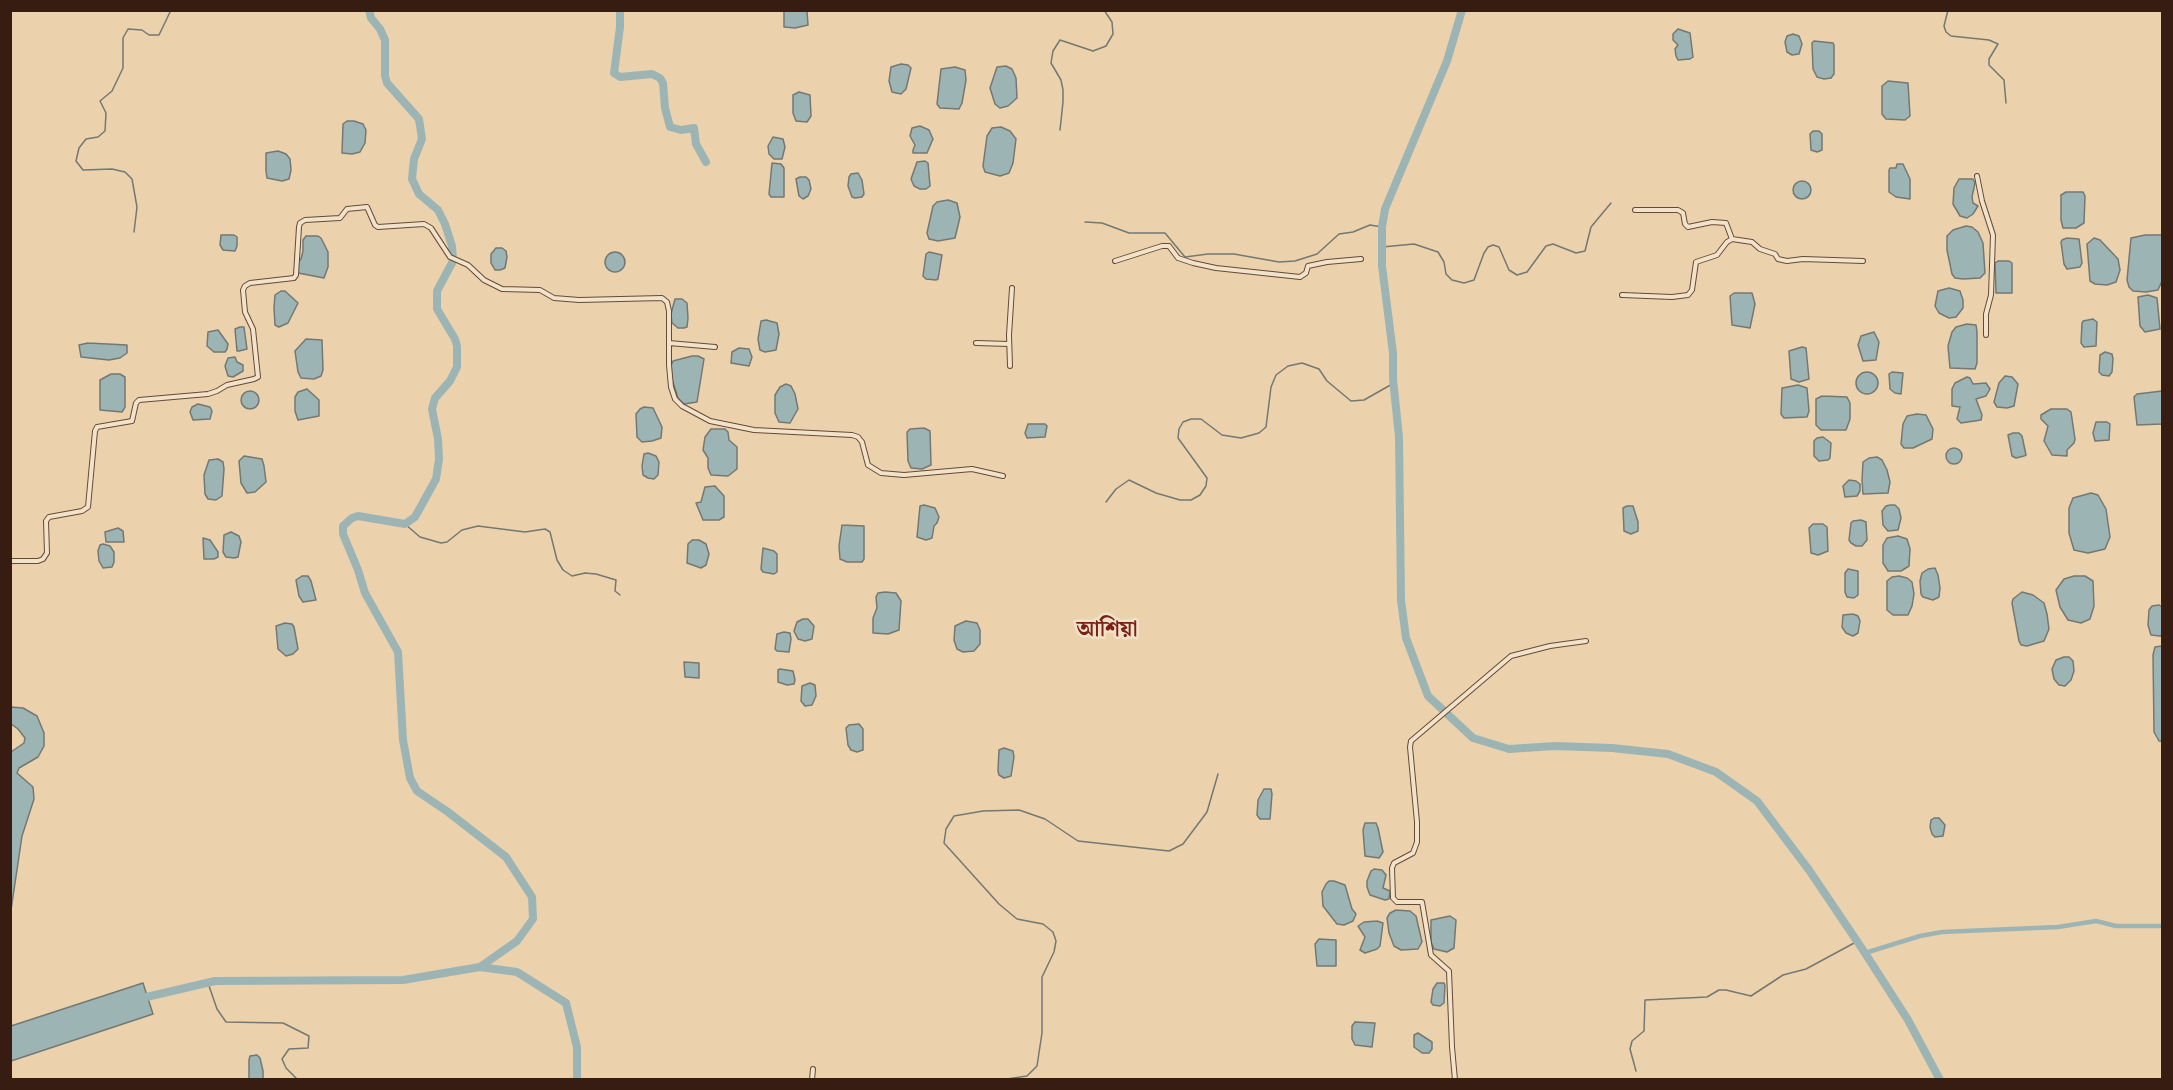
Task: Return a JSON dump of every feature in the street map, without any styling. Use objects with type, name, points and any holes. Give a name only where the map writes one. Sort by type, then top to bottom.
[{"type":"street","points":[[1977,176],[1993,235],[1991,295],[1986,314],[1986,335]]},
{"type":"street","points":[[10,561],[43,559],[47,553],[46,521],[49,517],[82,511],[88,507],[97,427],[132,421],[136,403],[139,400],[208,394],[227,385],[254,380],[258,377],[253,329],[245,312],[243,290],[245,286],[250,283],[294,278],[300,223],[305,220],[340,218],[350,208],[367,207],[378,227],[424,224],[431,228],[450,257],[468,265],[484,280],[502,289],[540,290],[554,298],[579,300],[662,298],[668,302],[669,365],[671,387],[675,399],[682,406],[710,421],[754,430],[852,435],[858,437],[862,442],[868,465],[880,474],[904,475],[972,469],[1003,476]]},
{"type":"street","points":[[1635,210],[1678,210],[1683,213],[1685,224],[1688,227],[1712,222],[1726,223],[1732,239]]},
{"type":"street","points":[[1622,295],[1672,297],[1689,295],[1692,290],[1696,262],[1718,255],[1732,239],[1752,242],[1760,249],[1774,254],[1778,260],[1863,261]]},
{"type":"street","points":[[1115,261],[1162,246],[1169,246],[1178,258],[1193,263],[1216,268],[1299,276],[1306,273],[1308,266],[1361,259]]},
{"type":"street","points":[[1010,366],[1012,288]]},
{"type":"street","points":[[669,343],[715,347]]},
{"type":"street","points":[[976,343],[1009,344]]},
{"type":"street","points":[[1455,1080],[1449,971],[1431,955],[1422,902],[1397,902],[1393,898],[1392,868],[1394,863],[1413,854],[1417,842],[1410,747],[1412,741],[1511,656],[1550,646],[1586,642]]},
{"type":"street","points":[[812,1080],[813,1069]]},
{"type":"water","points":[[784,11],[807,11],[808,25],[795,28],[784,27]]},
{"type":"water","points":[[1678,29],[1690,33],[1693,57],[1690,59],[1678,60],[1676,56],[1675,49],[1678,45],[1673,40],[1673,34]]},
{"type":"water","points":[[1793,34],[1799,36],[1802,44],[1799,54],[1792,55],[1787,52],[1785,42],[1787,36]]},
{"type":"water","points":[[1814,41],[1834,45],[1834,74],[1831,78],[1817,77],[1813,69],[1812,43]]},
{"type":"water","points":[[901,64],[911,68],[906,89],[901,94],[892,92],[889,81],[891,67]]},
{"type":"water","points":[[1006,66],[1012,69],[1016,78],[1017,98],[1008,106],[1000,108],[995,104],[990,88],[997,67]]},
{"type":"water","points":[[955,67],[965,70],[966,80],[962,103],[959,109],[940,108],[937,104],[941,69]]},
{"type":"water","points":[[1888,81],[1908,83],[1910,116],[1905,120],[1886,119],[1882,114],[1882,86]]},
{"type":"water","points":[[799,92],[810,95],[811,116],[807,122],[796,121],[793,113],[793,95]]},
{"type":"water","points":[[347,121],[363,124],[366,130],[365,143],[360,152],[342,153],[343,124]]},
{"type":"water","points":[[920,126],[929,130],[933,139],[927,153],[913,153],[915,145],[910,136],[912,128]]},
{"type":"water","points":[[1001,127],[1010,131],[1016,139],[1013,163],[1009,173],[1000,176],[985,172],[983,166],[987,136],[992,128]]},
{"type":"water","points":[[1813,131],[1819,131],[1822,134],[1822,150],[1817,152],[1811,150],[1810,134]]},
{"type":"water","points":[[773,137],[783,139],[785,147],[782,159],[774,159],[769,154],[768,146]]},
{"type":"water","points":[[278,151],[286,154],[290,159],[289,179],[282,181],[267,178],[266,171],[266,153]]},
{"type":"water","points":[[917,162],[928,163],[930,186],[920,189],[914,186],[911,179]]},
{"type":"water","points":[[772,163],[781,164],[784,168],[784,197],[771,197],[769,194]]},
{"type":"water","points":[[1897,164],[1903,164],[1910,179],[1910,199],[1896,197],[1889,192],[1889,170],[1896,168]]},
{"type":"water","points":[[858,173],[862,180],[864,194],[862,197],[855,198],[852,197],[848,186],[849,177],[851,174]]},
{"type":"water","points":[[806,177],[809,180],[811,189],[808,196],[803,199],[799,196],[796,179]]},
{"type":"water","points":[[1959,179],[1973,179],[1975,183],[1972,197],[1973,203],[1978,206],[1967,218],[1960,216],[1953,204],[1954,188]]},
{"type":"water","points":[[1802,181],[1808,184],[1811,190],[1808,196],[1802,199],[1796,196],[1793,190],[1796,184]]},
{"type":"water","points":[[2066,192],[2083,192],[2085,196],[2084,223],[2076,228],[2063,228],[2061,195]]},
{"type":"water","points":[[948,200],[957,203],[960,217],[955,238],[938,241],[929,239],[927,233],[933,206],[937,202]]},
{"type":"water","points":[[1966,226],[1978,232],[1983,243],[1985,273],[1980,278],[1955,278],[1952,274],[1947,250],[1947,236],[1953,230]]},
{"type":"water","points":[[221,235],[237,237],[235,251],[223,250],[220,245]]},
{"type":"water","points":[[2162,235],[2162,281],[2158,290],[2133,291],[2127,280],[2131,238]]},
{"type":"water","points":[[306,236],[321,238],[328,252],[328,267],[324,278],[298,273],[296,265],[301,259],[303,240]]},
{"type":"water","points":[[2067,238],[2079,239],[2082,263],[2080,267],[2067,269],[2064,264],[2061,242]]},
{"type":"water","points":[[2094,238],[2100,240],[2118,259],[2120,270],[2116,282],[2107,285],[2090,281],[2087,244]]},
{"type":"water","points":[[496,248],[506,251],[505,268],[500,270],[495,270],[491,263],[491,254]]},
{"type":"water","points":[[615,252],[622,255],[625,262],[622,269],[615,272],[608,269],[605,262],[608,255]]},
{"type":"water","points":[[929,252],[942,255],[936,280],[926,279],[923,276],[926,254]]},
{"type":"water","points":[[1998,261],[2012,263],[2012,293],[1996,293],[1995,263]]},
{"type":"water","points":[[1949,288],[1960,291],[1963,308],[1956,317],[1949,318],[1939,313],[1935,306],[1938,291]]},
{"type":"water","points":[[285,291],[298,303],[288,323],[279,327],[275,325],[274,307],[275,295]]},
{"type":"water","points":[[1734,293],[1752,293],[1755,304],[1750,328],[1732,325],[1730,296]]},
{"type":"water","points":[[2148,295],[2157,298],[2160,329],[2145,332],[2140,326],[2138,297]]},
{"type":"water","points":[[675,299],[682,299],[687,303],[687,327],[678,328],[672,323],[671,314]]},
{"type":"water","points":[[2093,319],[2097,322],[2096,346],[2084,347],[2081,343],[2082,323]]},
{"type":"water","points":[[761,321],[777,323],[779,334],[776,350],[765,352],[760,350],[758,339]]},
{"type":"water","points":[[1967,324],[1976,325],[1977,363],[1975,369],[1950,368],[1948,346],[1952,332],[1956,327]]},
{"type":"water","points":[[244,327],[247,349],[237,351],[235,329]]},
{"type":"water","points":[[218,330],[228,344],[225,352],[214,352],[207,346],[208,332]]},
{"type":"water","points":[[1874,332],[1879,342],[1876,360],[1863,361],[1858,345],[1861,336]]},
{"type":"water","points":[[306,339],[322,340],[323,370],[321,376],[314,379],[301,378],[298,372],[295,351]]},
{"type":"water","points":[[88,343],[127,345],[127,353],[120,358],[109,360],[81,357],[79,345]]},
{"type":"water","points":[[739,348],[749,349],[752,357],[749,366],[731,363],[732,352]]},
{"type":"water","points":[[1806,348],[1809,379],[1799,382],[1791,379],[1789,351]]},
{"type":"water","points":[[2105,352],[2112,354],[2113,359],[2112,372],[2109,376],[2099,372],[2100,355]]},
{"type":"water","points":[[692,356],[704,359],[697,402],[684,404],[678,398],[669,370],[673,361]]},
{"type":"water","points":[[235,357],[237,362],[243,365],[243,371],[233,377],[228,376],[225,366],[228,358]]},
{"type":"water","points":[[1867,372],[1875,375],[1878,383],[1875,391],[1867,394],[1859,391],[1856,383],[1859,375]]},
{"type":"water","points":[[1903,373],[1901,394],[1890,389],[1889,374]]},
{"type":"water","points":[[111,374],[120,374],[125,377],[125,407],[122,412],[100,410],[100,380]]},
{"type":"water","points":[[2005,376],[2012,377],[2018,384],[2014,406],[2007,408],[1997,407],[1994,402],[1999,383]]},
{"type":"water","points":[[1967,377],[1973,384],[1986,383],[1990,389],[1986,396],[1976,399],[1982,415],[1981,420],[1961,423],[1957,419],[1960,407],[1952,406],[1952,389],[1955,383]]},
{"type":"water","points":[[786,384],[791,386],[795,394],[798,409],[790,423],[779,422],[775,413],[775,395],[780,387]]},
{"type":"water","points":[[1798,385],[1807,388],[1809,411],[1807,417],[1784,418],[1781,414],[1782,388]]},
{"type":"water","points":[[307,389],[319,400],[319,416],[298,420],[295,411],[295,397],[298,392]]},
{"type":"water","points":[[246,391],[254,391],[259,396],[257,407],[246,409],[241,404],[241,396]]},
{"type":"water","points":[[2162,391],[2162,424],[2137,425],[2134,397],[2137,394]]},
{"type":"water","points":[[1822,396],[1847,397],[1850,403],[1850,419],[1846,430],[1821,430],[1816,425],[1816,399]]},
{"type":"water","points":[[198,404],[210,407],[212,411],[210,419],[193,420],[190,412],[192,407]]},
{"type":"water","points":[[644,407],[653,408],[662,427],[661,438],[642,442],[637,437],[636,414]]},
{"type":"water","points":[[2051,409],[2067,409],[2071,412],[2075,439],[2067,450],[2067,456],[2052,455],[2044,441],[2048,426],[2041,419],[2041,415]]},
{"type":"water","points":[[1926,415],[1933,429],[1932,439],[1913,448],[1904,448],[1901,444],[1903,424],[1907,416]]},
{"type":"water","points":[[2096,422],[2110,424],[2109,440],[2095,441],[2093,433]]},
{"type":"water","points":[[1028,424],[1045,424],[1047,426],[1045,437],[1027,438],[1025,433]]},
{"type":"water","points":[[924,428],[930,431],[931,465],[922,469],[911,468],[908,461],[907,432],[910,429]]},
{"type":"water","points":[[711,429],[725,429],[729,440],[737,447],[737,469],[728,476],[711,475],[708,468],[708,458],[703,450],[705,437]]},
{"type":"water","points":[[2019,433],[2022,436],[2026,455],[2016,458],[2012,456],[2008,435]]},
{"type":"water","points":[[1823,437],[1831,443],[1830,458],[1819,461],[1814,456],[1814,441]]},
{"type":"water","points":[[1951,448],[1957,448],[1962,456],[1960,462],[1951,464],[1946,459],[1946,453]]},
{"type":"water","points":[[644,454],[656,456],[659,462],[658,475],[654,479],[643,475]]},
{"type":"water","points":[[244,456],[262,459],[266,482],[255,492],[247,493],[241,483],[239,461]]},
{"type":"water","points":[[1877,457],[1882,460],[1887,470],[1890,482],[1888,493],[1863,494],[1863,462]]},
{"type":"water","points":[[218,459],[223,462],[224,469],[222,496],[216,500],[208,499],[205,494],[204,475],[209,460]]},
{"type":"water","points":[[1849,480],[1860,484],[1857,496],[1845,497],[1843,486]]},
{"type":"water","points":[[715,486],[724,496],[724,517],[719,520],[703,520],[696,503],[701,502],[705,487]]},
{"type":"water","points":[[2091,493],[2098,495],[2106,509],[2110,537],[2105,549],[2088,553],[2074,550],[2069,533],[2069,508],[2073,498]]},
{"type":"water","points":[[1890,505],[1895,505],[1899,509],[1901,518],[1898,530],[1888,531],[1883,525],[1882,511]]},
{"type":"water","points":[[920,506],[935,508],[939,517],[934,526],[932,538],[926,540],[917,537]]},
{"type":"water","points":[[1633,506],[1638,522],[1638,531],[1631,534],[1624,531],[1623,508]]},
{"type":"water","points":[[1861,520],[1866,522],[1867,540],[1862,546],[1856,546],[1849,540],[1851,523]]},
{"type":"water","points":[[1813,524],[1823,524],[1827,527],[1828,551],[1818,555],[1811,553],[1809,528]]},
{"type":"water","points":[[842,525],[864,526],[864,559],[862,562],[847,562],[840,559]]},
{"type":"water","points":[[118,528],[123,531],[124,542],[106,542],[105,532]]},
{"type":"water","points":[[231,532],[239,536],[241,542],[238,557],[234,558],[226,557],[223,552],[224,535]]},
{"type":"water","points":[[1898,536],[1907,539],[1910,549],[1909,566],[1901,571],[1888,571],[1883,563],[1883,545],[1887,538]]},
{"type":"water","points":[[203,538],[210,540],[218,552],[218,557],[204,559]]},
{"type":"water","points":[[692,540],[699,540],[706,544],[709,554],[706,565],[701,568],[687,563],[688,544]]},
{"type":"water","points":[[100,545],[110,546],[114,552],[112,567],[103,568],[99,561],[98,551]]},
{"type":"water","points":[[763,548],[777,554],[777,572],[774,574],[763,572],[761,569]]},
{"type":"water","points":[[1935,568],[1940,588],[1939,597],[1933,600],[1923,597],[1920,581],[1922,573]]},
{"type":"water","points":[[1848,569],[1858,571],[1858,595],[1854,598],[1847,597],[1845,592],[1845,573]]},
{"type":"water","points":[[302,576],[308,576],[311,581],[316,600],[303,602],[299,596],[296,580]]},
{"type":"water","points":[[1899,576],[1912,582],[1914,594],[1908,615],[1893,615],[1887,610],[1887,581]]},
{"type":"water","points":[[2085,576],[2093,581],[2094,606],[2090,619],[2081,623],[2068,620],[2060,607],[2056,590],[2064,579]]},
{"type":"water","points":[[2022,592],[2033,595],[2044,603],[2049,629],[2044,641],[2027,646],[2021,645],[2019,641],[2012,603],[2013,599]]},
{"type":"water","points":[[878,593],[896,593],[901,601],[899,630],[888,634],[873,633],[873,618],[877,608],[876,597]]},
{"type":"water","points":[[2152,606],[2162,607],[2162,635],[2151,635],[2148,625],[2149,610]]},
{"type":"water","points":[[1843,615],[1858,616],[1860,621],[1858,633],[1853,636],[1846,633],[1842,627]]},
{"type":"water","points":[[808,619],[814,626],[812,639],[805,641],[798,639],[794,631],[797,622]]},
{"type":"water","points":[[966,621],[977,623],[980,630],[980,644],[974,651],[963,652],[957,649],[954,640],[955,626]]},
{"type":"water","points":[[285,623],[292,624],[294,627],[298,649],[286,656],[278,649],[276,626]]},
{"type":"water","points":[[790,633],[789,652],[775,649],[777,634]]},
{"type":"water","points":[[2162,646],[2162,741],[2159,741],[2154,732],[2153,655],[2155,647]]},
{"type":"water","points":[[2069,657],[2073,661],[2074,671],[2071,680],[2065,686],[2059,685],[2054,679],[2052,669],[2056,660]]},
{"type":"water","points":[[684,662],[699,663],[699,678],[685,677]]},
{"type":"water","points":[[778,670],[793,671],[794,684],[787,685],[778,682]]},
{"type":"water","points":[[810,683],[815,685],[816,696],[812,705],[805,706],[801,701],[802,686]]},
{"type":"water","points":[[11,707],[23,708],[37,716],[44,733],[44,746],[38,757],[19,768],[17,773],[33,787],[34,799],[22,836],[11,910],[11,752],[24,743],[25,738],[11,724]]},
{"type":"water","points":[[859,724],[863,729],[863,750],[857,752],[851,750],[848,745],[846,728],[849,725]]},
{"type":"water","points":[[1004,748],[1013,751],[1014,757],[1011,776],[1004,778],[999,775],[998,771],[999,750]]},
{"type":"water","points":[[1264,789],[1271,789],[1272,794],[1270,819],[1260,819],[1257,815],[1258,800]]},
{"type":"water","points":[[1939,818],[1945,825],[1943,836],[1935,837],[1932,834],[1930,827],[1931,820]]},
{"type":"water","points":[[1365,823],[1376,823],[1378,828],[1383,852],[1379,858],[1365,856],[1363,830]]},
{"type":"water","points":[[1374,869],[1382,870],[1386,875],[1383,888],[1390,891],[1389,899],[1385,900],[1370,895],[1367,881]]},
{"type":"water","points":[[1329,881],[1345,885],[1352,909],[1356,914],[1353,921],[1344,925],[1337,924],[1323,906],[1322,892]]},
{"type":"water","points":[[1396,910],[1410,911],[1416,916],[1422,942],[1418,949],[1401,950],[1394,946],[1387,918]]},
{"type":"water","points":[[1450,916],[1456,920],[1454,948],[1447,952],[1434,949],[1431,942],[1431,920]]},
{"type":"water","points":[[1364,922],[1383,923],[1380,946],[1365,953],[1360,950],[1365,937],[1358,926]]},
{"type":"water","points":[[1319,939],[1336,940],[1336,966],[1317,966],[1315,944]]},
{"type":"water","points":[[143,983],[153,1014],[11,1061],[11,1026]]},
{"type":"water","points":[[1437,983],[1444,983],[1445,986],[1444,1003],[1440,1006],[1433,1005],[1431,1002],[1433,989]]},
{"type":"water","points":[[1355,1022],[1375,1023],[1372,1047],[1355,1045],[1352,1039],[1352,1026]]},
{"type":"water","points":[[1418,1033],[1432,1042],[1432,1049],[1429,1053],[1422,1053],[1414,1047],[1414,1035]]},
{"type":"water","points":[[257,1055],[260,1058],[263,1079],[249,1079],[250,1056]]},
{"type":"waterway","points":[[134,232],[137,207],[132,179],[125,172],[112,169],[83,170],[76,161],[79,148],[86,139],[98,137],[105,131],[106,113],[100,101],[112,91],[123,68],[123,38],[128,29],[142,30],[149,35],[159,35],[171,10]]},
{"type":"waterway","points":[[369,10],[371,18],[385,40],[387,83],[419,119],[422,139],[414,159],[412,179],[419,194],[438,210],[452,246],[453,261],[437,291],[437,309],[455,339],[457,367],[450,381],[435,398],[432,409],[439,459],[436,479],[415,517],[405,524],[358,516],[343,526],[343,534],[365,593],[398,652],[403,740],[410,778],[417,791],[506,857],[532,897],[533,919],[517,941],[480,967]]},
{"type":"waterway","points":[[620,10],[614,73],[620,77],[652,74],[660,78],[663,83],[665,108],[670,127],[681,130],[694,128],[696,144],[706,162]]},
{"type":"waterway","points":[[1060,130],[1063,90],[1061,80],[1051,63],[1053,51],[1060,40],[1093,51],[1106,46],[1113,34],[1112,22],[1104,10]]},
{"type":"waterway","points":[[1462,10],[1447,61],[1385,209],[1382,227],[1382,266],[1393,353],[1393,379],[1399,437],[1401,600],[1406,638],[1428,696],[1473,738],[1509,749],[1555,746],[1612,748],[1668,754],[1716,772],[1757,801],[1809,870],[1865,953],[1908,1020],[1940,1080]]},
{"type":"waterway","points":[[1948,10],[1944,26],[1946,32],[1951,36],[1989,40],[1998,44],[1989,59],[1989,65],[2004,80],[2006,103]]},
{"type":"waterway","points":[[1382,247],[1414,244],[1438,252],[1444,262],[1446,274],[1452,280],[1464,283],[1474,280],[1484,253],[1488,247],[1493,245],[1499,247],[1509,270],[1517,275],[1527,272],[1546,246],[1553,244],[1576,253],[1585,251],[1591,227],[1611,203]]},
{"type":"waterway","points":[[1085,222],[1102,223],[1129,233],[1165,233],[1185,257],[1234,254],[1279,262],[1295,261],[1317,254],[1339,234],[1353,232],[1370,225],[1382,227]]},
{"type":"waterway","points":[[1106,502],[1116,489],[1129,480],[1156,493],[1180,500],[1191,500],[1200,495],[1206,486],[1207,478],[1178,438],[1183,422],[1201,419],[1222,435],[1241,438],[1259,433],[1266,427],[1271,387],[1276,375],[1288,366],[1302,363],[1319,369],[1327,381],[1351,401],[1364,400],[1394,383]]},
{"type":"waterway","points":[[405,524],[420,537],[441,543],[447,542],[462,530],[478,526],[525,532],[545,529],[550,532],[557,560],[563,570],[572,576],[585,573],[616,580],[615,591],[620,595]]},
{"type":"waterway","points":[[1000,1080],[1027,1076],[1037,1066],[1042,1033],[1042,977],[1054,952],[1056,941],[1053,932],[1043,924],[1017,919],[999,904],[944,843],[946,829],[954,816],[983,811],[1019,810],[1045,819],[1078,841],[1169,851],[1183,844],[1207,812],[1218,774]]},
{"type":"waterway","points":[[1865,953],[1920,936],[1942,932],[2058,927],[2096,921],[2116,926],[2162,926]]},
{"type":"waterway","points":[[1636,1071],[1630,1049],[1632,1041],[1644,1031],[1645,1000],[1707,997],[1719,990],[1751,996],[1783,975],[1806,969],[1856,942]]},
{"type":"waterway","points":[[138,999],[215,981],[403,980],[480,967],[517,972],[566,1003],[577,1047],[577,1080]]},
{"type":"waterway","points":[[208,983],[217,1009],[226,1022],[283,1023],[309,1036],[308,1048],[289,1049],[282,1059],[286,1068],[298,1080]]},
{"type":"district","name":"আশিয়া","points":[[1107,631]]}]
